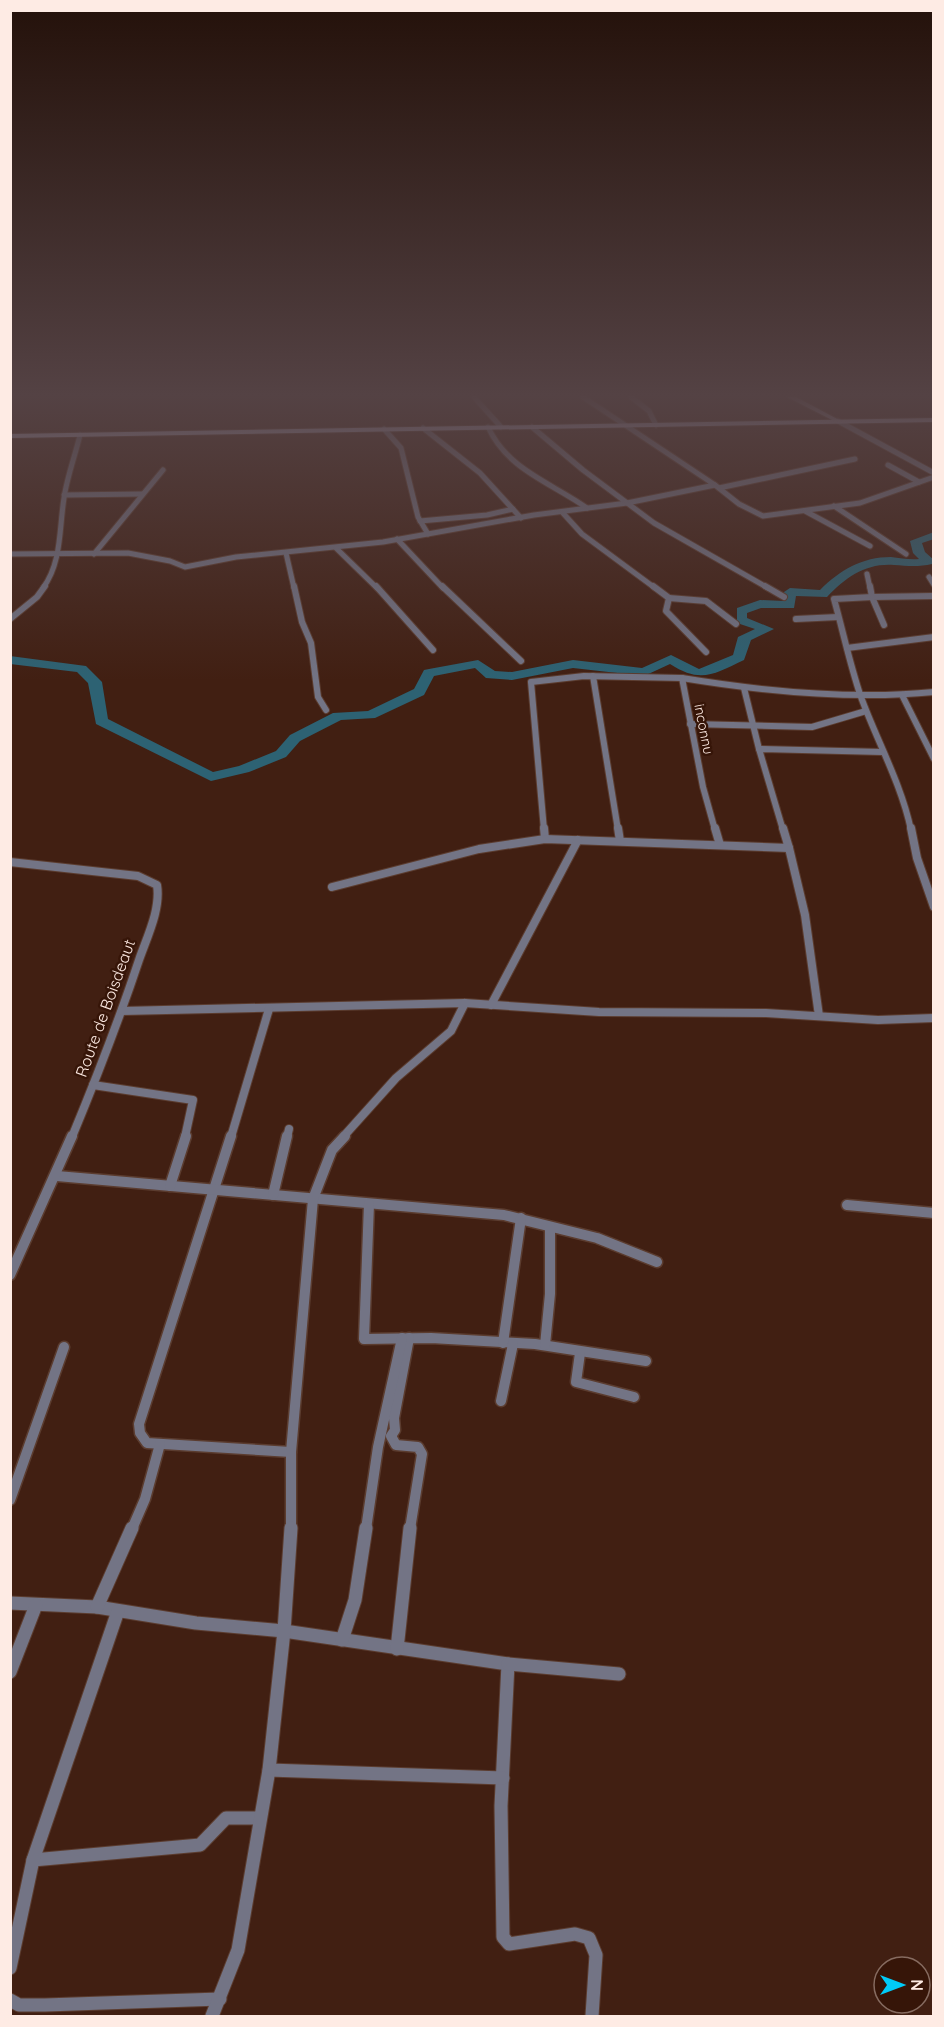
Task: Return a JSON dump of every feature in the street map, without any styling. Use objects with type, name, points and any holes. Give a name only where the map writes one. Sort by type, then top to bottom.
[{"type":"street","points":[[10,619],[37,597],[52,576],[65,492]]},
{"type":"street","points":[[94,554],[144,492]]},
{"type":"street","points":[[413,492],[420,521],[428,534]]},
{"type":"street","points":[[497,492],[521,518]]},
{"type":"street","points":[[564,492],[587,508]]},
{"type":"street","points":[[612,492],[708,556],[784,597]]},
{"type":"street","points":[[10,554],[147,555],[185,567],[236,557],[336,548],[397,539],[691,492]]},
{"type":"street","points":[[723,492],[755,515],[770,516],[860,503],[892,492]]},
{"type":"street","points":[[64,495],[142,494]]},
{"type":"street","points":[[834,506],[906,554]]},
{"type":"street","points":[[420,521],[487,515],[513,509]]},
{"type":"street","points":[[805,511],[870,546]]},
{"type":"street","points":[[562,512],[582,534],[669,598],[706,601],[736,624]]},
{"type":"street","points":[[397,539],[420,566],[521,661]]},
{"type":"street","points":[[336,548],[394,604],[433,650]]},
{"type":"street","points":[[286,553],[302,622],[311,643],[318,698],[326,710]]},
{"type":"street","points":[[867,574],[872,597],[884,625]]},
{"type":"street","points":[[929,577],[933,585]]},
{"type":"street","points":[[933,596],[834,598],[860,694],[882,752],[905,801],[917,858],[933,906]]},
{"type":"street","points":[[669,598],[664,606],[666,612],[706,652]]},
{"type":"street","points":[[796,619],[838,617]]},
{"type":"street","points":[[847,648],[933,637]]},
{"type":"street","points":[[593,676],[620,841]]},
{"type":"street","points":[[545,839],[534,707],[530,685],[538,680],[593,676],[682,678]]},
{"type":"street","name":"inconnu","points":[[720,845],[703,787],[682,678],[744,688],[902,695]]},
{"type":"street","points":[[744,688],[759,749],[789,848],[805,915],[819,1016]]},
{"type":"street","points":[[933,692],[902,695],[933,759]]},
{"type":"street","points":[[690,724],[821,726],[866,711]]},
{"type":"street","points":[[759,749],[882,752]]},
{"type":"street","points":[[332,886],[479,849],[545,839],[789,848]]},
{"type":"street","points":[[491,1005],[578,840]]},
{"type":"street","name":"Route de Boisdeaut","points":[[10,862],[138,876],[157,885],[159,898],[122,1011],[93,1085],[57,1176],[10,1275]]},
{"type":"street","points":[[212,2016],[238,1950],[269,1770],[284,1631],[291,1537],[291,1452],[313,1199],[332,1150],[396,1078],[451,1031],[465,1003]]},
{"type":"street","points":[[122,1011],[465,1003],[599,1012],[819,1016],[878,1020],[933,1018]]},
{"type":"street","points":[[269,1009],[215,1190],[140,1424],[140,1433],[147,1443],[291,1452]]},
{"type":"street","points":[[93,1085],[193,1100],[190,1123],[170,1186]]},
{"type":"street","points":[[273,1195],[289,1129]]},
{"type":"street","points":[[57,1176],[520,1218],[597,1238],[657,1262]]},
{"type":"street","points":[[369,1204],[364,1339],[405,1338],[545,1345],[580,1353],[646,1361]]},
{"type":"street","points":[[847,1205],[933,1213]]},
{"type":"street","points":[[501,1401],[520,1218]]},
{"type":"street","points":[[545,1345],[550,1294],[550,1227]]},
{"type":"street","points":[[342,1640],[355,1600],[378,1447],[405,1338]]},
{"type":"street","points":[[397,1649],[407,1548],[422,1454],[418,1447],[396,1445],[391,1436],[395,1430],[393,1418],[405,1338]]},
{"type":"street","points":[[10,1500],[64,1347]]},
{"type":"street","points":[[580,1353],[576,1382],[580,1385],[634,1397]]},
{"type":"street","points":[[97,1607],[145,1499],[160,1444]]},
{"type":"street","points":[[10,1603],[97,1607],[196,1623],[284,1631],[508,1664],[619,1674]]},
{"type":"street","points":[[10,1672],[36,1605]]},
{"type":"street","points":[[10,1968],[33,1860],[118,1611]]},
{"type":"street","points":[[508,1664],[503,1778],[503,1937],[509,1944],[575,1934],[588,1938],[596,1955],[592,2016]]},
{"type":"street","points":[[269,1770],[503,1778]]},
{"type":"street","points":[[33,1860],[200,1845],[210,1840],[220,1821],[226,1818],[259,1818]]},
{"type":"street","points":[[10,2000],[19,2005],[45,2005],[220,1999]]},
{"type":"waterway","points":[[10,660],[81,669],[95,682],[101,721],[211,777],[244,769],[281,754],[295,738],[338,716],[370,715],[419,692],[429,673],[478,664],[491,675],[512,676],[573,664],[599,669],[644,672],[671,659],[692,671],[699,673],[712,671],[739,657],[741,644],[746,637],[768,629],[741,620],[741,611],[760,604],[790,605],[790,592],[823,594],[845,575],[871,563],[928,561],[919,553],[916,541],[934,535]]}]
